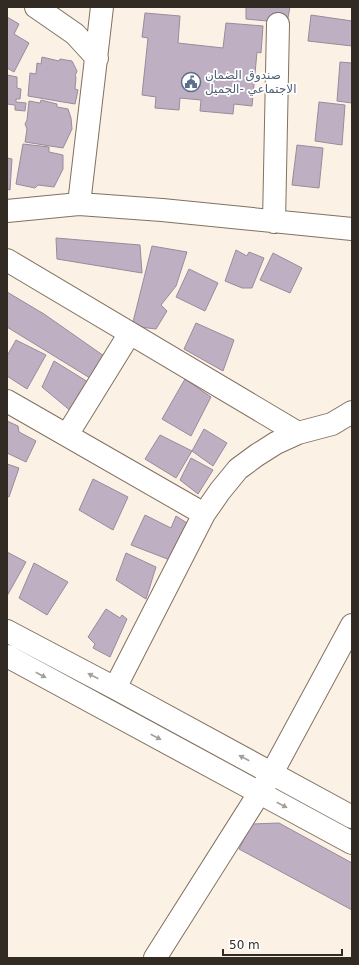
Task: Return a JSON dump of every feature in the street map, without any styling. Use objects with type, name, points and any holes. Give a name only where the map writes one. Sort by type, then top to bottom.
[{"type":"street","points":[[36,7],[75,34],[97,58]]},
{"type":"street","points":[[79,204],[102,7]]},
{"type":"street","points":[[274,222],[278,24]]},
{"type":"street","points":[[7,211],[79,204],[162,210],[352,229]]},
{"type":"street","points":[[7,260],[298,433]]},
{"type":"street","points":[[68,435],[130,333]]},
{"type":"street","points":[[7,401],[204,514]]},
{"type":"street","points":[[115,688],[204,514],[238,469],[276,443],[298,433],[332,424],[352,412]]},
{"type":"street","points":[[155,958],[272,773],[352,625]]},
{"type":"street","points":[[7,631],[352,817]]},
{"type":"street","points":[[7,656],[352,843]]},
{"type":"building","points":[[246,7],[290,7],[287,23],[246,19]]},
{"type":"building","points":[[145,13],[180,16],[178,43],[223,48],[226,23],[263,26],[261,53],[257,52],[252,106],[234,104],[233,114],[200,111],[201,100],[180,98],[179,110],[155,108],[156,97],[142,95],[148,38],[142,37]]},
{"type":"building","points":[[311,15],[352,21],[352,46],[308,41]]},
{"type":"building","points":[[7,17],[19,24],[14,34],[29,43],[14,72],[7,68]]},
{"type":"building","points":[[42,57],[59,61],[60,59],[72,61],[77,71],[75,76],[75,89],[78,90],[75,104],[28,96],[30,73],[36,74],[37,63],[41,64]]},
{"type":"building","points":[[340,62],[352,63],[352,103],[337,101]]},
{"type":"building","points":[[7,75],[17,77],[17,88],[21,89],[20,99],[16,99],[16,102],[26,103],[25,111],[15,110],[15,105],[7,104]]},
{"type":"building","points":[[41,100],[57,104],[57,107],[68,109],[72,129],[63,148],[25,142],[27,129],[25,124],[27,120],[29,101],[40,103]]},
{"type":"building","points":[[319,102],[345,105],[342,145],[315,141]]},
{"type":"building","points":[[23,144],[49,147],[49,152],[63,155],[63,169],[54,187],[38,185],[35,188],[16,184]]},
{"type":"building","points":[[297,145],[323,148],[319,188],[292,185]]},
{"type":"building","points":[[7,158],[12,159],[10,190],[7,189]]},
{"type":"building","points":[[56,238],[140,245],[142,273],[57,259]]},
{"type":"building","points":[[152,246],[187,252],[176,286],[161,305],[167,311],[156,329],[132,326]]},
{"type":"building","points":[[236,250],[247,256],[249,252],[264,258],[252,288],[242,288],[225,281]]},
{"type":"building","points":[[273,253],[302,268],[290,293],[260,280]]},
{"type":"building","points":[[189,269],[218,283],[205,311],[176,297]]},
{"type":"building","points":[[7,292],[44,314],[104,356],[90,378],[7,327]]},
{"type":"building","points":[[196,323],[234,340],[223,371],[184,349]]},
{"type":"building","points":[[16,340],[46,355],[27,389],[7,376],[7,356]]},
{"type":"building","points":[[54,361],[88,382],[72,412],[42,387]]},
{"type":"building","points":[[185,379],[211,397],[191,436],[162,419]]},
{"type":"building","points":[[7,421],[18,426],[19,432],[36,441],[26,462],[7,453]]},
{"type":"building","points":[[204,429],[227,443],[213,466],[192,451]]},
{"type":"building","points":[[160,435],[192,451],[176,478],[145,459]]},
{"type":"building","points":[[191,458],[213,470],[198,494],[180,480]]},
{"type":"building","points":[[7,464],[19,468],[9,497],[7,496]]},
{"type":"building","points":[[93,479],[128,497],[113,530],[79,510]]},
{"type":"building","points":[[145,515],[171,528],[176,516],[187,523],[170,560],[131,545]]},
{"type":"building","points":[[7,552],[26,562],[7,596]]},
{"type":"building","points":[[126,553],[156,567],[146,599],[116,580]]},
{"type":"building","points":[[34,563],[68,582],[47,615],[19,598]]},
{"type":"building","points":[[106,609],[120,618],[122,615],[127,619],[110,657],[93,648],[95,644],[88,637]]},
{"type":"building","points":[[279,823],[352,863],[352,910],[239,849],[252,824]]},
{"type":"place","name":"صندوق الضمان الاجتماعي -الجميل","points":[[191,82]]}]
